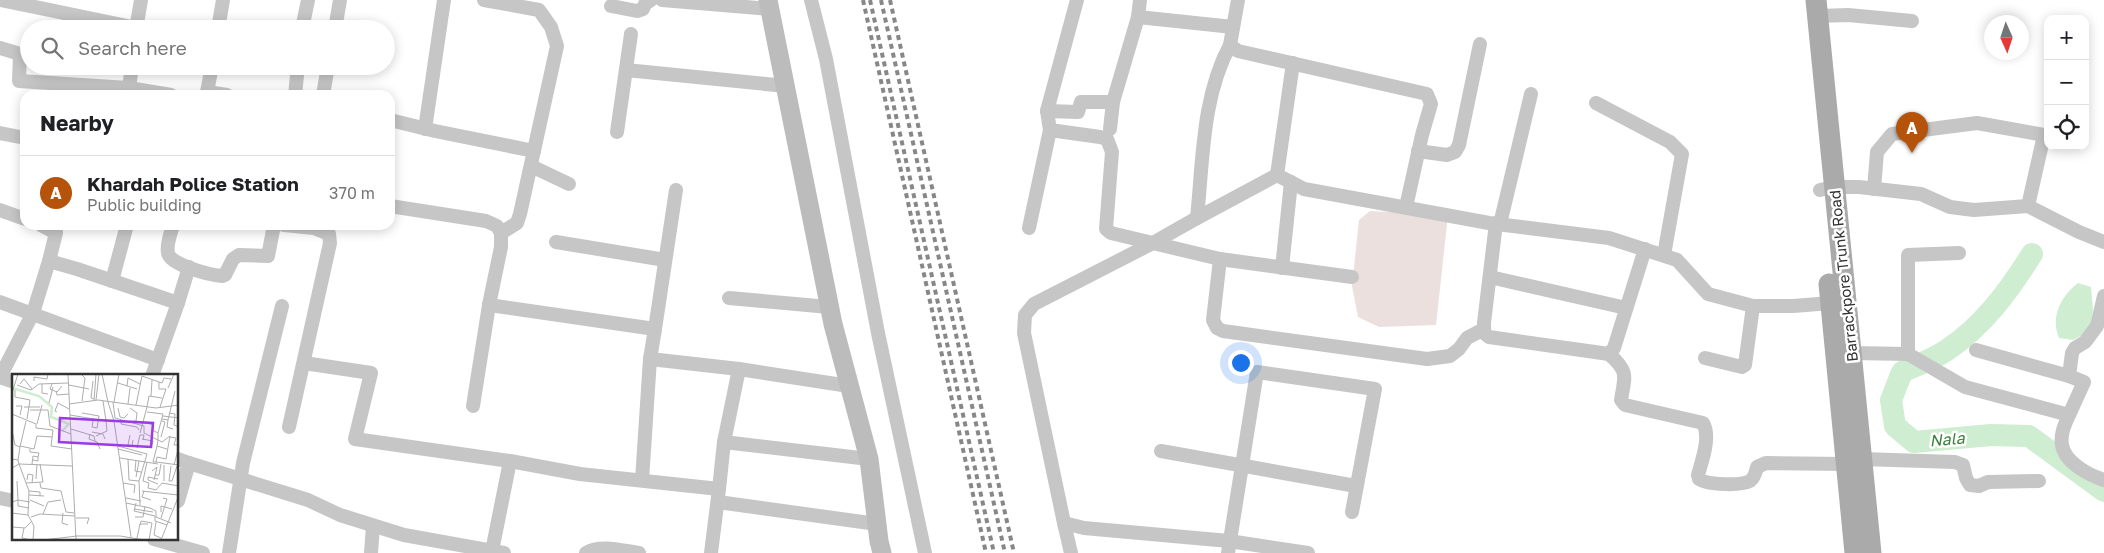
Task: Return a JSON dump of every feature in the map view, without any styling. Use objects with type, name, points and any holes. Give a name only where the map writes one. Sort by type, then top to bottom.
[{"type":"main road","name":"Barrackpore Trunk Road","points":[[1801,0],[1852,353],[1855,553]]},
{"type":"main road","name":"Barrackpore Trunk Road","points":[[1817,8],[1831,303],[1854,462],[1871,553]]},
{"type":"street","points":[[0,0],[98,20]]},
{"type":"street","points":[[138,20],[141,0]]},
{"type":"street","points":[[220,20],[223,0]]},
{"type":"street","points":[[304,20],[308,0]]},
{"type":"street","points":[[337,20],[340,0]]},
{"type":"street","points":[[425,129],[444,0]]},
{"type":"street","points":[[484,0],[539,10],[551,26],[557,46],[517,223],[501,233]]},
{"type":"street","points":[[611,6],[637,10],[643,9],[645,4],[651,0]]},
{"type":"street","points":[[662,0],[769,4],[829,307],[868,459],[882,553]]},
{"type":"street","points":[[811,0],[826,59],[878,333],[925,553]]},
{"type":"street","points":[[1029,228],[1050,130],[1048,111],[1077,0]]},
{"type":"street","points":[[1110,129],[1112,102],[1138,17],[1140,0]]},
{"type":"street","points":[[1196,218],[1210,99],[1220,64],[1230,45],[1238,0]]},
{"type":"street","points":[[1817,8],[1848,15],[1912,21]]},
{"type":"street","points":[[1138,17],[1232,27]]},
{"type":"street","points":[[617,132],[631,34]]},
{"type":"street","points":[[1418,151],[1447,155],[1455,152],[1480,44]]},
{"type":"street","points":[[1230,45],[1238,50],[1427,94],[1431,104],[1418,151],[1406,208]]},
{"type":"street","points":[[0,48],[20,54],[19,80],[120,90],[128,75]]},
{"type":"street","points":[[1276,175],[1293,63]]},
{"type":"street","points":[[626,70],[786,86]]},
{"type":"street","points":[[207,90],[210,75]]},
{"type":"street","points":[[296,90],[297,75]]},
{"type":"street","points":[[324,90],[326,75]]},
{"type":"street","points":[[1531,94],[1498,224],[1484,329],[1484,332],[1489,337],[1609,354],[1622,366],[1625,372],[1621,400],[1625,405],[1702,423],[1706,429],[1705,444],[1698,475],[1701,481],[1717,483],[1748,482],[1753,477],[1757,467],[1766,464],[1854,462],[1955,462],[1963,465],[1970,485],[1979,486],[1988,482],[2039,481]]},
{"type":"street","points":[[1048,111],[1078,112],[1081,102],[1112,102]]},
{"type":"street","points":[[1596,103],[1670,142],[1682,154],[1664,255]]},
{"type":"street","points":[[395,121],[534,150]]},
{"type":"street","points":[[1874,189],[1877,152],[1892,134],[1977,123],[2044,135],[2028,206]]},
{"type":"street","points":[[1050,130],[1107,139],[1112,152],[1106,230],[1118,236],[1220,259],[1352,277]]},
{"type":"street","points":[[0,133],[20,137]]},
{"type":"street","points":[[531,166],[569,184]]},
{"type":"street","points":[[1071,553],[1024,333],[1025,315],[1034,304],[1151,244],[1276,175]]},
{"type":"street","points":[[1276,175],[1304,189],[1498,224],[1610,238],[1678,260],[1708,294],[1753,306],[1793,306],[1831,303]]},
{"type":"street","points":[[1282,268],[1291,182]]},
{"type":"street","points":[[1827,188],[1874,189],[1921,194],[1950,206],[1974,210],[2028,206],[2079,232],[2104,242]]},
{"type":"street","points":[[642,480],[650,359],[676,190]]},
{"type":"street","points":[[395,207],[486,221],[497,226],[501,233],[499,264],[489,305],[473,406]]},
{"type":"street","points":[[0,210],[20,217]]},
{"type":"street","points":[[12,381],[0,377],[33,313],[56,234],[49,230]]},
{"type":"street","points":[[112,281],[126,230]]},
{"type":"street","points":[[172,230],[168,254],[171,259],[189,268],[222,276],[225,275],[233,259],[239,255],[268,256],[273,230]]},
{"type":"street","points":[[289,426],[330,243],[329,234],[319,230]]},
{"type":"street","points":[[556,242],[665,260]]},
{"type":"street","points":[[1609,354],[1614,348],[1644,249]]},
{"type":"street","points":[[1908,354],[1908,255],[1959,253]]},
{"type":"street","points":[[1220,259],[1212,320],[1217,328],[1223,330],[1427,359],[1450,356],[1459,349],[1467,338],[1484,329]]},
{"type":"street","points":[[49,261],[77,268],[178,303]]},
{"type":"street","points":[[153,374],[189,268]]},
{"type":"street","points":[[1490,278],[1626,308]]},
{"type":"street","points":[[2069,376],[2072,353],[2097,326],[2104,296]]},
{"type":"street","points":[[729,298],[829,307]]},
{"type":"street","points":[[0,302],[158,360]]},
{"type":"street","points":[[489,305],[655,329]]},
{"type":"street","points":[[229,553],[241,479],[282,306]]},
{"type":"street","points":[[1705,358],[1742,367],[1745,365],[1753,306]]},
{"type":"street","points":[[1976,350],[2084,382],[2062,432],[2062,446],[2067,456],[2090,475],[2104,480]]},
{"type":"street","points":[[1852,353],[1908,354],[1965,387],[2069,414]]},
{"type":"street","points":[[650,359],[739,369],[849,386]]},
{"type":"street","points":[[304,363],[370,373],[355,439],[510,461],[580,474],[642,480],[877,524]]},
{"type":"street","points":[[711,553],[724,442],[739,369]]},
{"type":"street","points":[[1229,547],[1257,372],[1375,390],[1352,512]]},
{"type":"street","points":[[724,442],[868,459]]},
{"type":"street","points":[[1161,451],[1356,486]]},
{"type":"street","points":[[179,493],[183,461],[308,500],[340,515],[404,535],[450,548],[498,552],[510,461]]},
{"type":"street","points":[[1064,523],[1084,528],[1229,547],[1308,553]]},
{"type":"street","points":[[371,553],[373,526]]},
{"type":"street","points":[[162,540],[203,553]]},
{"type":"street","points":[[586,553],[601,548],[639,553]]},
{"type":"shaded area","points":[[1370,211],[1448,215],[1436,325],[1379,327],[1358,317],[1352,286],[1359,220]]},
{"type":"shaded area","points":[[2078,283],[2091,287],[2093,310],[2090,331],[2073,340],[2059,338],[2056,322],[2059,308],[2067,294]]},
{"type":"waterway","name":"Nala","points":[[2032,254],[1994,307],[1960,341],[1931,359],[1902,372],[1891,400],[1895,426],[1914,442],[1991,435],[2029,436],[2104,491]]},
{"type":"railway","points":[[863,0],[986,553]]},
{"type":"railway","points":[[870,0],[994,553]]},
{"type":"railway","points":[[881,0],[1005,553]]},
{"type":"railway","points":[[890,0],[1014,553]]},
{"type":"place","name":"Khardah Police Station","points":[[1912,153]]}]
